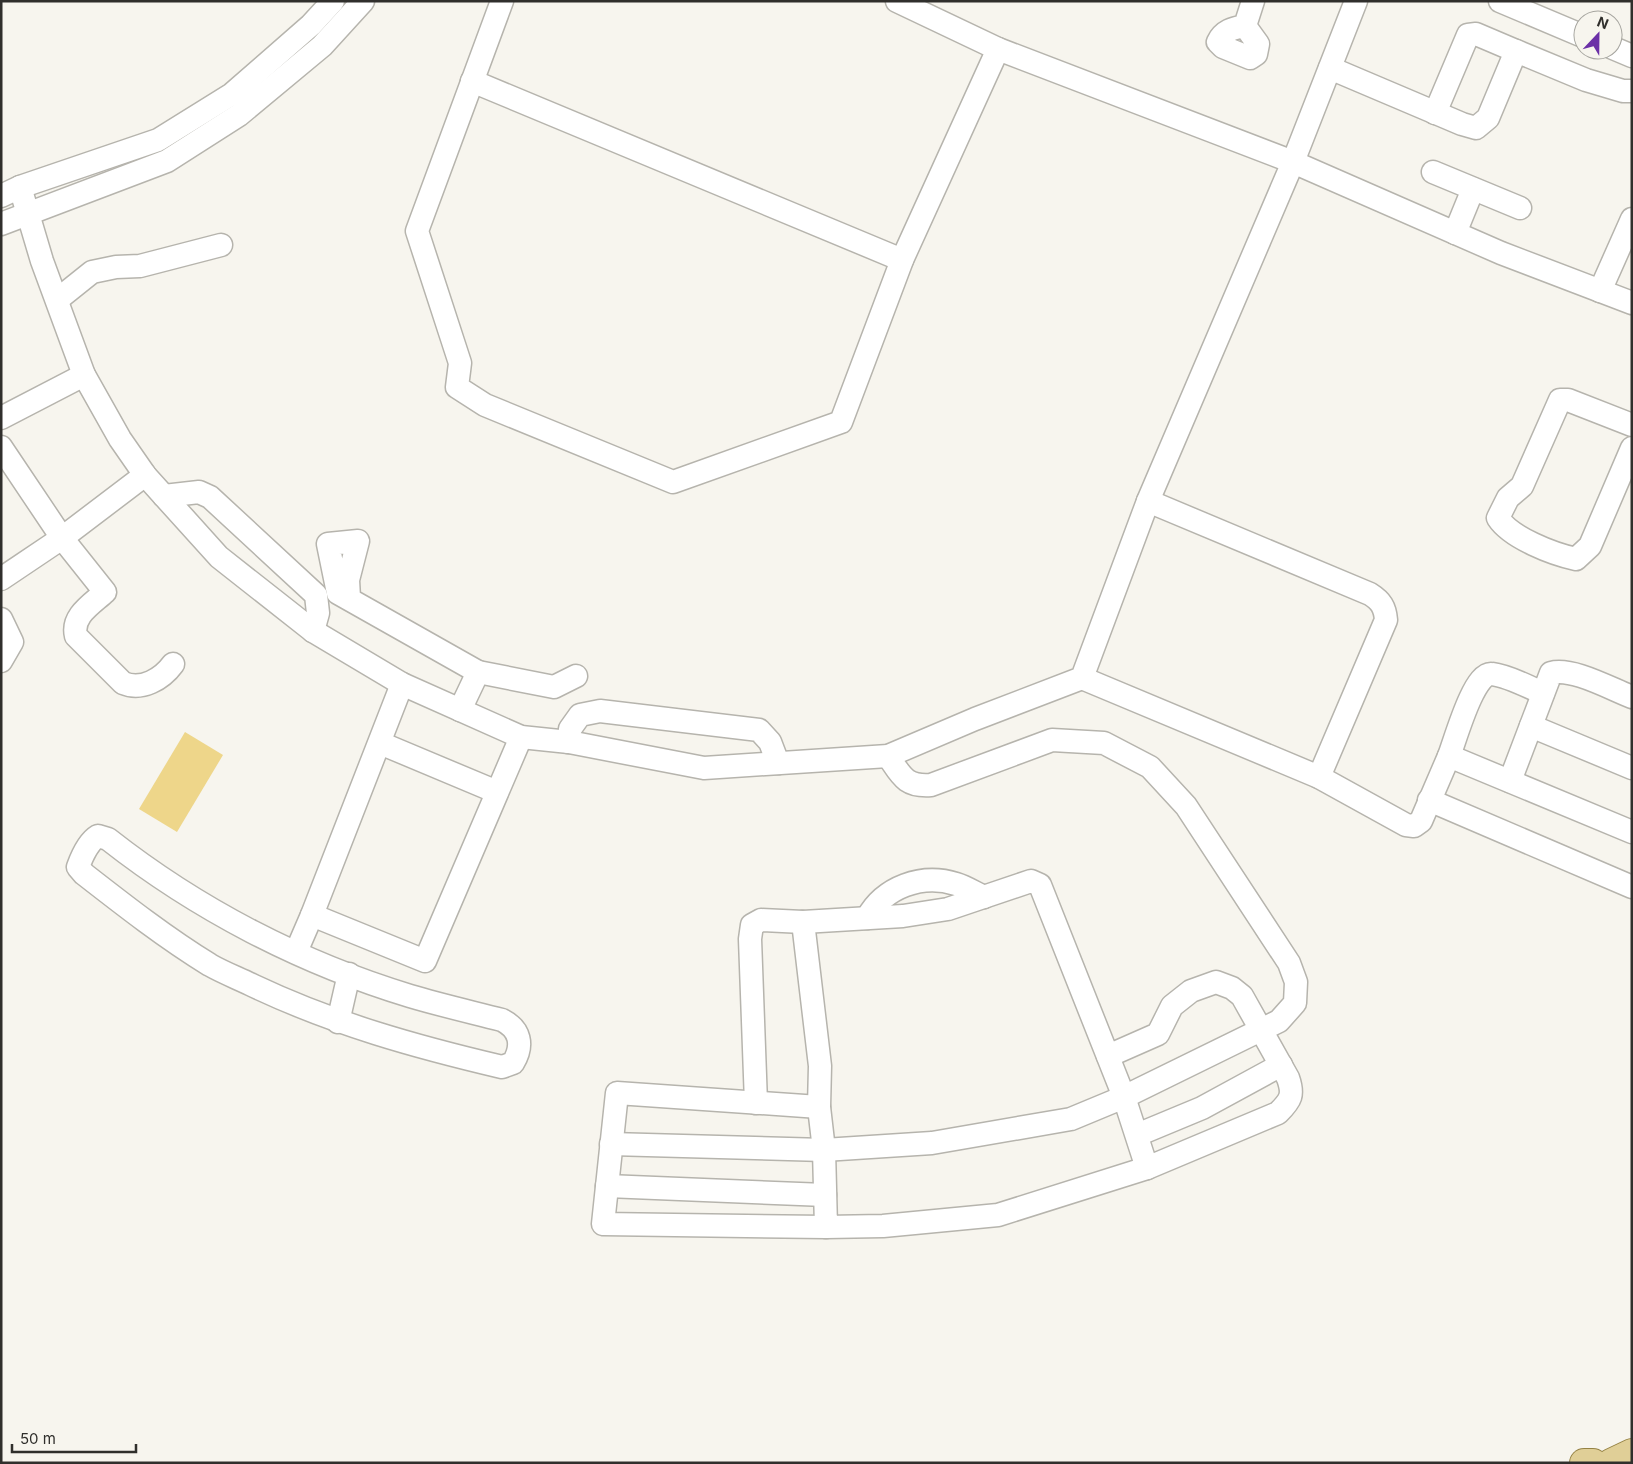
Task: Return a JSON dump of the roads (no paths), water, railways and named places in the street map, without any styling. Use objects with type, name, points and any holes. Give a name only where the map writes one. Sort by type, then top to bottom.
[{"type":"main road","points":[[1611,1463],[1632,1453]]},
{"type":"main road","points":[[1584,1463],[1593,1463]]},
{"type":"street","points":[[333,1],[311,24],[232,94],[158,140],[11,192],[28,212],[42,261],[84,374],[120,439],[145,475],[219,557],[313,631],[402,684],[521,737],[569,742],[704,768],[888,756],[974,719],[1082,678],[1319,777],[1406,824],[1414,826],[1421,821],[1449,756],[1474,688],[1482,676],[1491,673],[1544,693]]},
{"type":"street","points":[[1,224],[28,212],[166,161],[183,151],[239,115],[322,46],[363,1]]},
{"type":"street","points":[[502,1],[417,231],[460,363],[457,387],[486,405],[673,482],[842,422],[902,260],[998,49]]},
{"type":"street","points":[[897,1],[998,49],[1293,162],[1455,233],[1632,303]]},
{"type":"street","points":[[1245,26],[1253,1]]},
{"type":"street","points":[[1082,678],[1148,501],[1293,162],[1356,1]]},
{"type":"street","points":[[1500,1],[1573,31]]},
{"type":"street","points":[[1436,113],[1468,35],[1476,34],[1552,64],[1586,80],[1623,91],[1632,91]]},
{"type":"street","points":[[1552,64],[1573,35]]},
{"type":"street","points":[[1330,68],[1476,128],[1488,118],[1516,51]]},
{"type":"street","points":[[472,81],[902,260]]},
{"type":"street","points":[[1433,172],[1520,208]]},
{"type":"street","points":[[1455,233],[1473,189]]},
{"type":"street","points":[[1600,291],[1632,218]]},
{"type":"street","points":[[56,300],[92,272],[116,267],[140,266],[221,245]]},
{"type":"street","points":[[1,418],[84,374]]},
{"type":"street","points":[[1632,425],[1568,400],[1560,400],[1556,405],[1522,486],[1508,498],[1498,518],[1514,534],[1576,559],[1590,546],[1632,448]]},
{"type":"street","points":[[1,447],[62,538],[105,592],[78,618],[74,627],[76,636],[123,683],[132,687],[142,686],[165,675],[173,664]]},
{"type":"street","points":[[1,579],[62,538],[145,475]]},
{"type":"street","points":[[164,496],[199,492],[210,497],[316,595],[318,613],[313,631]]},
{"type":"street","points":[[1148,501],[1370,594],[1379,600],[1385,609],[1386,620],[1319,777]]},
{"type":"street","points":[[350,598],[348,580],[358,541],[328,544],[338,593],[350,598],[478,672],[554,687],[576,676]]},
{"type":"street","points":[[1,619],[12,642],[1,661]]},
{"type":"street","points":[[1510,781],[1551,673],[1560,670],[1632,697]]},
{"type":"street","points":[[460,710],[478,672]]},
{"type":"street","points":[[296,952],[402,684]]},
{"type":"street","points":[[569,742],[570,729],[580,715],[600,711],[759,730],[770,742],[778,763]]},
{"type":"street","points":[[1531,726],[1632,768]]},
{"type":"street","points":[[409,996],[521,737]]},
{"type":"street","points":[[612,1144],[824,1150],[932,1143],[1071,1119],[1124,1097],[1279,1021],[1295,1003],[1296,982],[1289,963],[1186,806],[1150,767],[1104,743],[1052,740],[931,785],[918,786],[904,780],[888,756]]},
{"type":"street","points":[[380,743],[496,792]]},
{"type":"street","points":[[1449,756],[1632,832]]},
{"type":"street","points":[[1429,800],[1632,887]]},
{"type":"street","points":[[98,836],[108,838],[186,895],[231,921],[296,952],[409,996],[502,1020],[513,1026],[519,1036],[518,1056],[513,1064],[502,1067],[416,1047],[338,1022],[278,998],[212,966],[165,936],[84,874],[78,867],[81,859],[92,840],[98,836]]},
{"type":"street","points":[[867,918],[881,899],[901,886],[934,880],[956,884],[984,898]]},
{"type":"street","points":[[756,1103],[750,939],[752,925],[761,920],[803,922],[903,916],[948,909],[1031,881],[1040,885],[1124,1097],[1147,1168]]},
{"type":"street","points":[[312,915],[424,961]]},
{"type":"street","points":[[803,922],[820,1066],[819,1107],[824,1150],[826,1227]]},
{"type":"street","points":[[338,1022],[349,974]]},
{"type":"street","points":[[819,1107],[617,1093],[603,1224],[884,1226],[998,1215],[1147,1168],[1278,1113],[1288,1103],[1292,1090],[1262,1029],[1242,996],[1232,988],[1216,982],[1191,991],[1172,1006],[1158,1034],[1108,1056]]},
{"type":"street","points":[[1137,1135],[1202,1108],[1281,1065]]},
{"type":"street","points":[[607,1186],[825,1195]]}]
